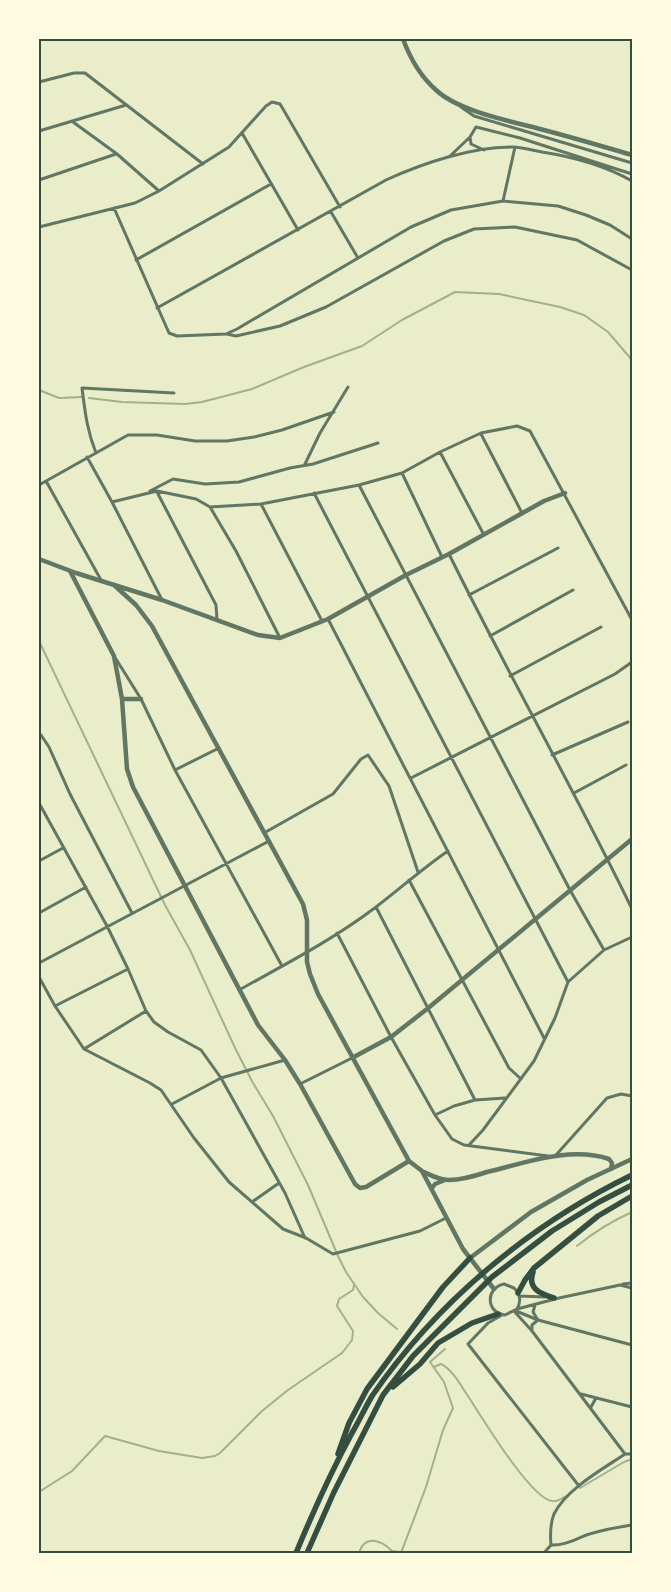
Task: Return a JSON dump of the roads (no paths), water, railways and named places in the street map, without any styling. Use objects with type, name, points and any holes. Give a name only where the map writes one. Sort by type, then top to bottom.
[{"type":"main road","points":[[330,1475],[371,1398],[425,1328],[486,1270],[553,1220],[594,1194],[632,1174]]},
{"type":"main road","points":[[307,1553],[334,1492],[382,1396],[413,1356],[492,1277],[552,1231],[632,1185]]},
{"type":"main road","points":[[519,1294],[525,1280],[534,1268],[598,1216],[632,1196]]},
{"type":"main road","points":[[296,1553],[330,1475],[349,1423],[367,1389],[443,1287],[470,1258]]},
{"type":"main road","points":[[534,1268],[531,1276],[534,1289],[539,1294],[556,1298]]},
{"type":"main road","points":[[382,1396],[420,1364],[438,1343],[472,1322],[500,1314]]},
{"type":"street","points":[[403,39],[410,58],[436,91],[474,116],[632,163]]},
{"type":"street","points":[[39,82],[80,72],[85,73],[202,164]]},
{"type":"street","points":[[39,228],[135,203],[159,191],[229,147],[266,106],[272,102],[280,104],[340,207]]},
{"type":"street","points":[[456,103],[497,117],[632,155]]},
{"type":"street","points":[[39,131],[127,105]]},
{"type":"street","points":[[73,122],[117,154],[159,191]]},
{"type":"street","points":[[448,157],[470,137],[476,128],[520,138],[632,174]]},
{"type":"street","points":[[520,138],[522,129]]},
{"type":"street","points":[[242,133],[298,230]]},
{"type":"street","points":[[470,137],[471,144],[485,150]]},
{"type":"street","points":[[567,144],[569,137]]},
{"type":"street","points":[[503,201],[515,147]]},
{"type":"street","points":[[158,308],[403,172],[423,163],[485,150],[515,147],[570,156],[612,170],[632,181]]},
{"type":"street","points":[[39,180],[117,154]]},
{"type":"street","points":[[136,260],[271,184]]},
{"type":"street","points":[[226,334],[299,295],[411,227],[451,210],[503,201],[558,206],[610,225],[632,239]]},
{"type":"street","points":[[114,208],[168,333],[173,335],[226,334],[236,336],[280,326],[326,307],[444,241],[474,229],[515,227],[576,240],[632,270]]},
{"type":"street","points":[[331,212],[358,258]]},
{"type":"street","points":[[305,465],[320,432],[348,387]]},
{"type":"street","points":[[96,453],[86,424],[82,388],[174,393]]},
{"type":"street","points":[[39,485],[128,435],[156,435],[195,441],[227,441],[282,430],[334,412]]},
{"type":"street","points":[[210,507],[261,504],[359,485],[402,474],[440,452],[481,433],[517,426],[530,431],[632,620]]},
{"type":"street","points":[[481,433],[522,513]]},
{"type":"street","points":[[148,493],[174,479],[205,484],[239,482],[313,464],[378,443]]},
{"type":"street","points":[[440,452],[484,535]]},
{"type":"street","points":[[87,457],[162,600]]},
{"type":"street","points":[[402,474],[442,556]]},
{"type":"street","points":[[46,481],[101,580]]},
{"type":"street","points":[[359,485],[570,890],[604,950]]},
{"type":"street","points":[[112,502],[157,491],[196,499],[210,507],[236,551],[280,638]]},
{"type":"street","points":[[157,491],[216,605],[217,620]]},
{"type":"street","points":[[314,493],[451,758],[536,917],[568,982]]},
{"type":"street","points":[[39,559],[70,571],[162,600],[258,635],[280,638],[325,620],[544,501],[565,493]]},
{"type":"street","points":[[261,504],[411,778],[544,1038]]},
{"type":"street","points":[[469,595],[558,548]]},
{"type":"street","points":[[449,554],[510,676],[574,793],[632,909]]},
{"type":"street","points":[[70,571],[114,656],[141,699],[175,770],[282,966]]},
{"type":"street","points":[[114,585],[136,606],[152,626],[303,904],[307,920],[308,962],[310,974],[318,994],[409,1161],[422,1171],[436,1178],[448,1180]]},
{"type":"street","points":[[490,636],[573,590]]},
{"type":"street","points":[[510,676],[601,627]]},
{"type":"street","points":[[114,656],[122,699],[127,768],[133,787],[258,1025],[285,1060],[300,1084],[355,1184],[360,1188],[366,1187],[409,1161]]},
{"type":"street","points":[[411,778],[615,674],[632,662]]},
{"type":"street","points":[[122,699],[141,699]]},
{"type":"street","points":[[552,755],[628,722]]},
{"type":"street","points":[[39,734],[49,747],[70,794],[132,913]]},
{"type":"street","points":[[175,770],[218,748]]},
{"type":"street","points":[[264,833],[333,794],[362,759],[368,755],[389,786],[418,872]]},
{"type":"street","points":[[574,793],[626,765]]},
{"type":"street","points":[[39,803],[107,926],[146,1011],[154,1022],[168,1032],[201,1050],[221,1078],[279,1183],[306,1238]]},
{"type":"street","points":[[39,813],[43,811]]},
{"type":"street","points":[[300,1084],[390,1037],[427,1009],[632,838]]},
{"type":"street","points":[[39,963],[132,913],[186,887],[269,841]]},
{"type":"street","points":[[39,861],[63,848]]},
{"type":"street","points":[[239,990],[337,933],[376,907],[418,872],[448,851]]},
{"type":"street","points":[[409,880],[509,1068],[521,1079]]},
{"type":"street","points":[[39,913],[86,887]]},
{"type":"street","points":[[376,907],[475,1100]]},
{"type":"street","points":[[337,933],[390,1037],[434,1115],[452,1139],[468,1146],[522,1153],[603,1157],[609,1159],[612,1163],[611,1169]]},
{"type":"street","points":[[468,1146],[483,1130],[534,1061],[555,1018],[568,982],[604,950],[632,937]]},
{"type":"street","points":[[55,1006],[128,969]]},
{"type":"street","points":[[39,977],[55,1006],[84,1049],[150,1082],[161,1090],[194,1138],[229,1182],[283,1229],[306,1238],[333,1254],[420,1230],[446,1218]]},
{"type":"street","points":[[84,1049],[146,1011]]},
{"type":"street","points":[[172,1104],[221,1078],[285,1060]]},
{"type":"street","points":[[432,1188],[435,1184],[448,1180],[465,1178],[553,1156],[607,1098],[621,1094],[632,1096]]},
{"type":"street","points":[[434,1115],[454,1106],[475,1100],[505,1098]]},
{"type":"street","points":[[522,1153],[525,1157],[522,1164]]},
{"type":"street","points":[[470,1258],[531,1212],[587,1180],[632,1159]]},
{"type":"street","points":[[422,1171],[463,1249],[494,1289]]},
{"type":"street","points":[[252,1202],[279,1183]]},
{"type":"street","points":[[515,1311],[519,1305],[519,1294],[514,1288],[508,1285],[500,1285],[494,1289],[490,1295],[493,1309],[500,1314],[509,1314],[556,1298],[632,1282]]},
{"type":"street","points":[[620,1285],[632,1288]]},
{"type":"street","points":[[519,1294],[556,1298]]},
{"type":"street","points":[[536,1305],[533,1312],[538,1320]]},
{"type":"street","points":[[515,1311],[538,1320],[632,1345]]},
{"type":"street","points":[[515,1311],[580,1393],[625,1454]]},
{"type":"street","points":[[500,1314],[488,1323],[468,1344],[579,1486]]},
{"type":"street","points":[[532,1331],[532,1325],[538,1320]]},
{"type":"street","points":[[580,1393],[632,1407]]},
{"type":"street","points":[[590,1407],[596,1398]]},
{"type":"street","points":[[544,1553],[550,1545],[550,1528],[554,1513],[566,1498],[579,1486],[625,1454],[632,1454]]},
{"type":"street","points":[[550,1545],[560,1546],[592,1533],[617,1527],[632,1526]]},
{"type":"waterway","points":[[89,398],[122,402],[185,404],[202,402],[252,389],[304,367],[362,346],[402,320],[455,292],[499,294],[560,307],[584,315],[608,332],[632,360]]},
{"type":"waterway","points":[[39,390],[59,398],[83,397]]},
{"type":"waterway","points":[[39,641],[165,905],[190,950],[236,1050],[273,1116],[308,1185],[346,1272],[363,1297],[397,1329]]},
{"type":"waterway","points":[[577,1246],[603,1227],[632,1212]]},
{"type":"waterway","points":[[39,1492],[72,1471],[105,1436],[159,1451],[202,1458],[215,1456],[220,1453],[262,1411],[288,1390],[342,1353],[352,1340],[353,1331],[337,1306],[339,1299],[353,1290],[354,1285]]},
{"type":"waterway","points":[[401,1553],[426,1487],[443,1430],[453,1408],[444,1382],[430,1362],[445,1349]]},
{"type":"waterway","points":[[434,1367],[441,1364],[453,1374],[507,1455],[532,1487],[543,1497],[552,1501],[557,1501],[566,1496]]},
{"type":"waterway","points":[[580,1488],[632,1459]]},
{"type":"waterway","points":[[359,1553],[365,1543],[369,1541],[378,1542],[392,1551],[401,1552]]}]
